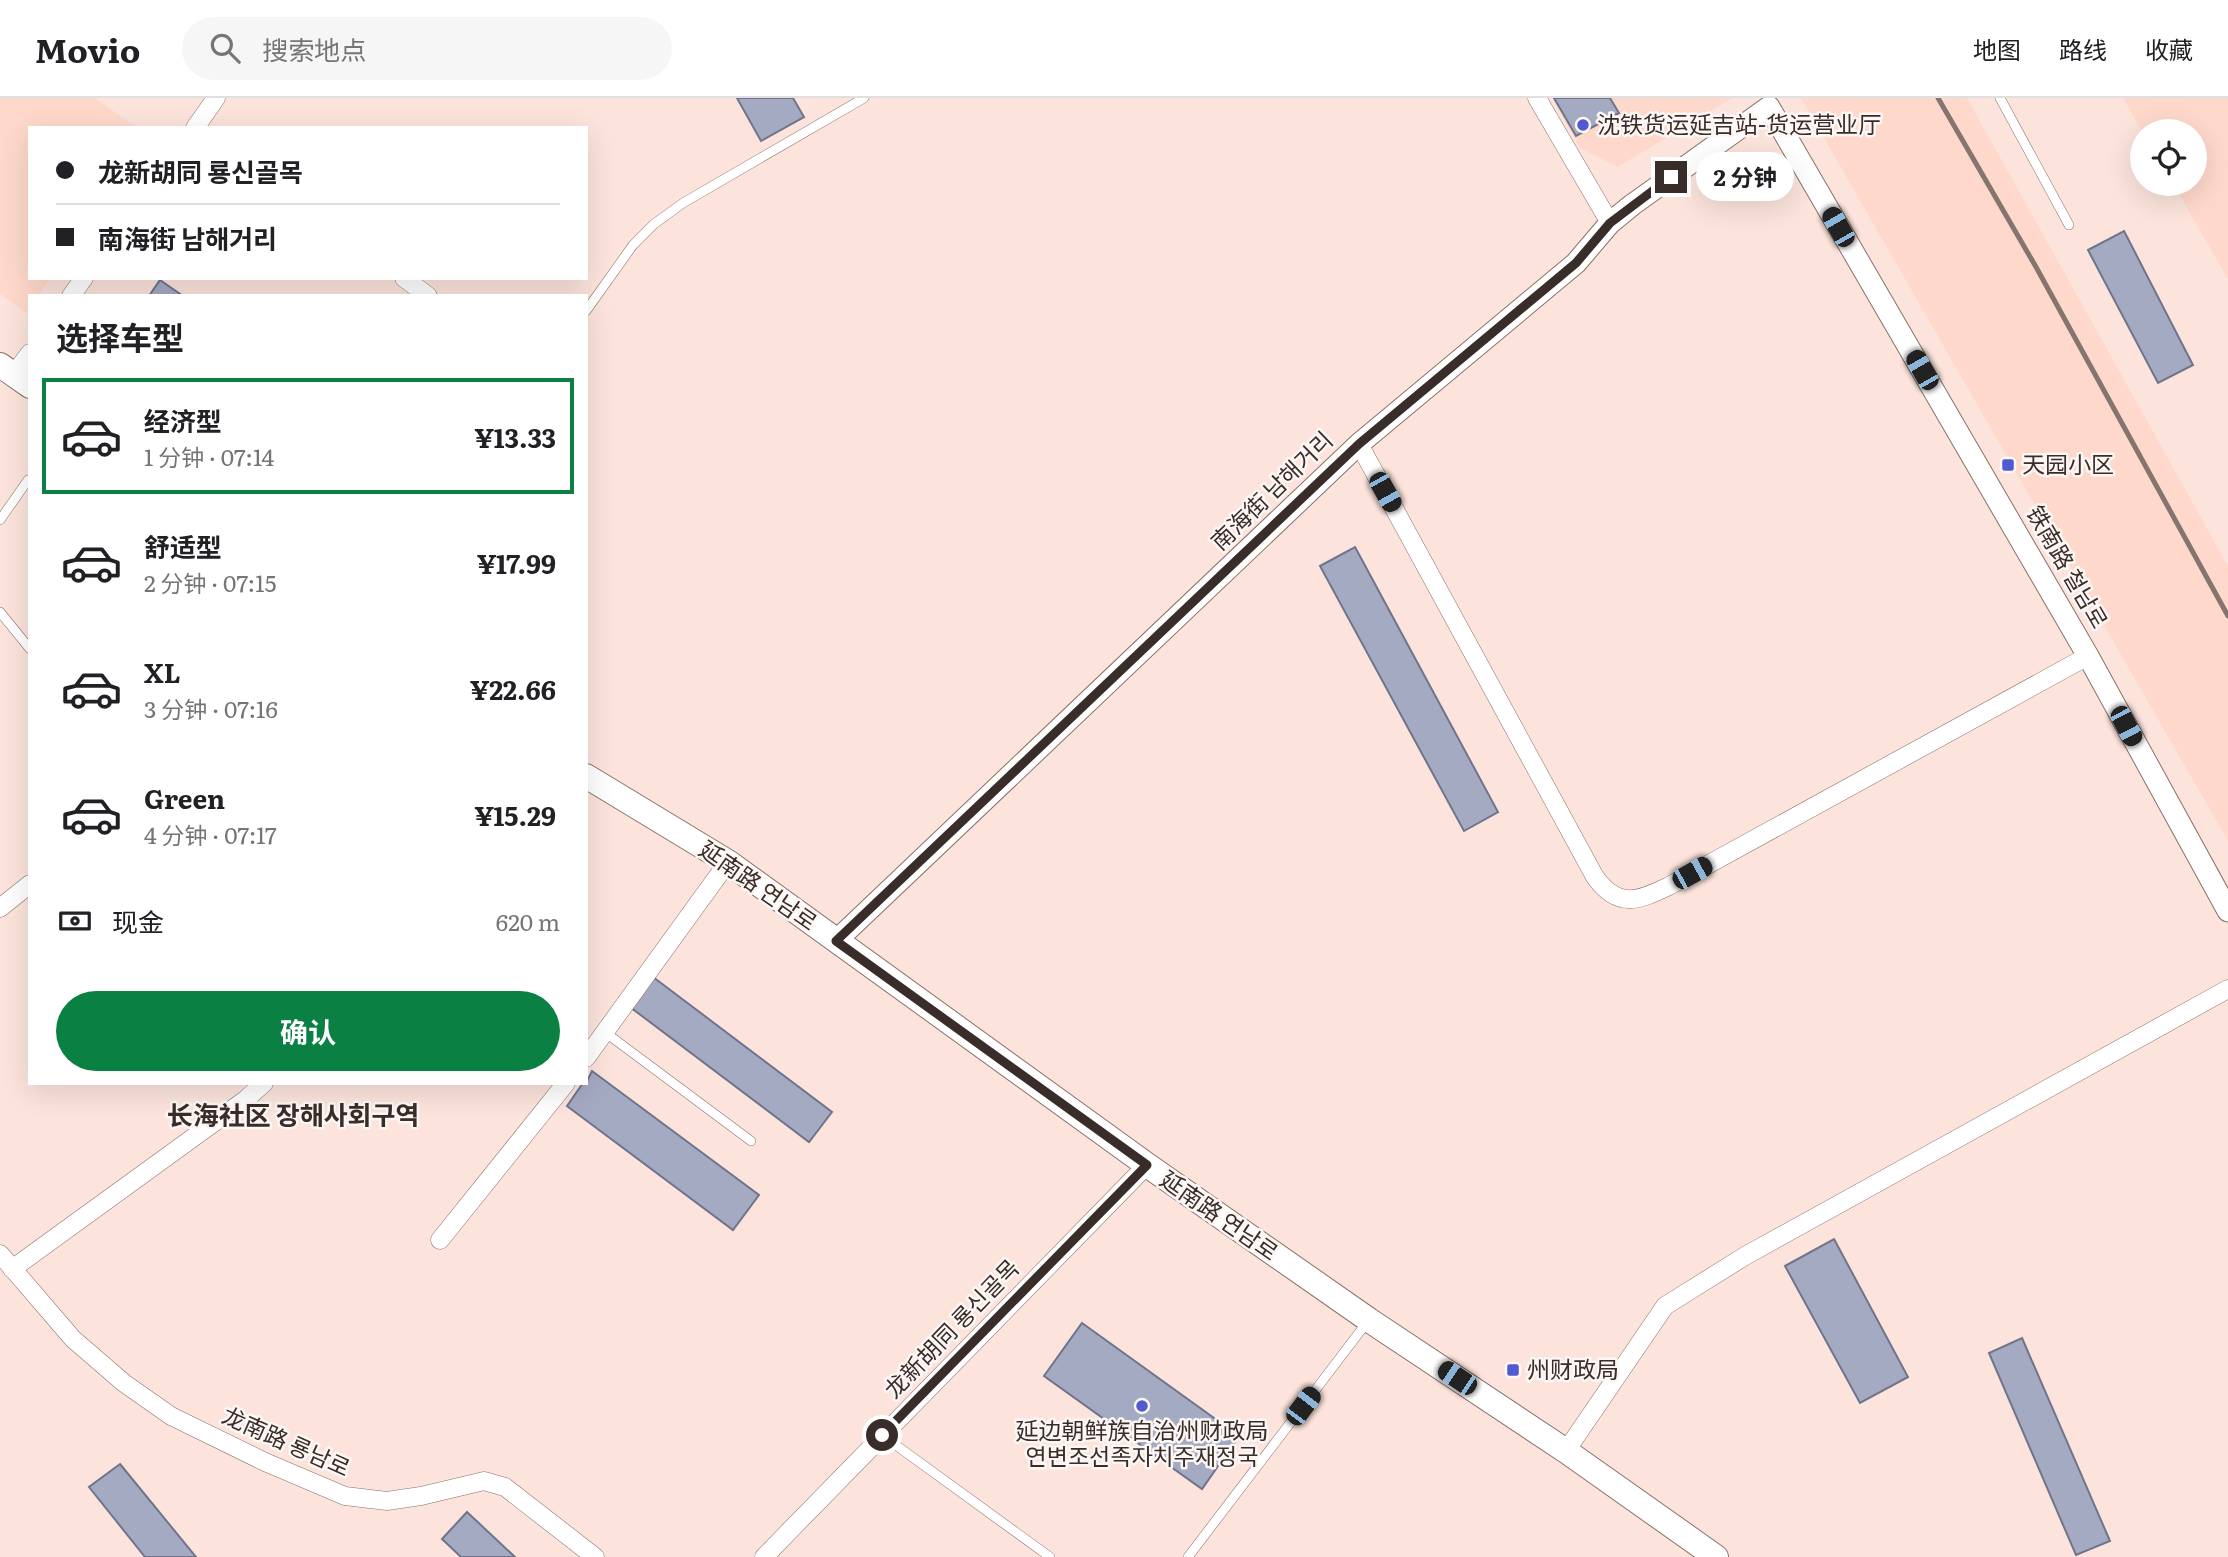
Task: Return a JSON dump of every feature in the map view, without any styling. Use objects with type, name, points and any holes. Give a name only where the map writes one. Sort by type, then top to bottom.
[{"type":"main road","name":"延南路 연남로","points":[[588,777],[728,862],[1147,1165],[1369,1320],[1566,1451],[1716,1557]]},
{"type":"street","points":[[196,126],[216,98]]},
{"type":"street","points":[[1537,98],[1610,223]]},
{"type":"street","name":"南海街 남해거리","points":[[836,941],[1359,444],[1576,263],[1610,223],[1766,103]]},
{"type":"street","name":"铁南路 철남로","points":[[1766,103],[2088,656],[2228,911]]},
{"type":"street","points":[[407,280],[425,294]]},
{"type":"street","points":[[14,375],[28,355]]},
{"type":"street","points":[[1359,444],[1595,877],[1604,890],[1615,897],[1632,901],[1669,886],[2088,656]]},
{"type":"street","points":[[588,1056],[728,862]]},
{"type":"street","points":[[0,908],[28,886]]},
{"type":"street","points":[[1566,1451],[1665,1306],[1745,1256],[2228,989]]},
{"type":"street","points":[[12,1269],[245,1100],[262,1085]]},
{"type":"street","points":[[440,1240],[564,1085]]},
{"type":"street","name":"龙新胡同 룡신골목","points":[[764,1557],[1147,1165]]},
{"type":"street","name":"龙南路 룡남로","points":[[0,1254],[73,1339],[124,1383],[171,1416],[265,1462],[345,1496],[387,1501],[484,1481],[505,1487],[595,1557]]},
{"type":"lane","points":[[588,308],[633,245],[654,224],[683,204],[864,98]]},
{"type":"lane","points":[[2000,98],[2069,225]]},
{"type":"lane","points":[[0,520],[28,480]]},
{"type":"lane","points":[[0,612],[28,647]]},
{"type":"lane","points":[[606,1033],[751,1141]]},
{"type":"lane","points":[[1188,1557],[1369,1320]]},
{"type":"lane","points":[[882,1435],[1050,1557]]},
{"type":"shaded area","points":[[0,98],[95,98],[134,126],[28,126],[28,280],[49,280],[39,294],[28,294],[26,313],[0,294]]},
{"type":"shaded area","points":[[1552,98],[1732,98],[1618,167],[1580,148]]},
{"type":"shaded area","points":[[1801,98],[1967,98],[2228,566],[2228,841]]},
{"type":"shaded area","points":[[2123,98],[2228,98],[2228,279],[2180,196],[2207,196],[2207,119],[2135,119]]},
{"type":"building","points":[[737,98],[793,98],[804,117],[761,141]]},
{"type":"building","name":"沈铁货运延吉站-货运营业厅","points":[[1554,98],[1610,98],[1619,113],[1576,136]]},
{"type":"building","points":[[2124,231],[2193,365],[2158,383],[2088,250]]},
{"type":"building","points":[[160,280],[180,294],[150,294]]},
{"type":"building","points":[[1355,547],[1498,812],[1464,831],[1320,566]]},
{"type":"building","points":[[653,977],[832,1112],[809,1142],[630,1007]]},
{"type":"building","points":[[592,1071],[759,1195],[733,1230],[567,1106],[582,1085],[588,1085]]},
{"type":"building","points":[[1834,1239],[1908,1377],[1860,1403],[1785,1266]]},
{"type":"building","name":"延边朝鲜族自治州财政局 연변조선족자치주재정국","points":[[1082,1323],[1239,1436],[1202,1489],[1044,1376]]},
{"type":"building","points":[[2022,1338],[2110,1541],[2076,1555],[1989,1353]]},
{"type":"building","points":[[120,1464],[196,1557],[145,1557],[89,1487]]},
{"type":"building","points":[[467,1512],[515,1557],[461,1557],[442,1539]]},
{"type":"railway","points":[[1938,98],[2036,267],[2228,616]]},
{"type":"place","name":"沈铁货运延吉站-货运营业厅","points":[[1583,125]]},
{"type":"place","name":"天园小区","points":[[2008,465]]},
{"type":"place","name":"州财政局","points":[[1513,1370]]},
{"type":"place","name":"延边朝鲜族自治州财政局 연변조선족자치주재정국","points":[[1142,1406]]},
{"type":"district","name":"长海社区 장해사회구역","points":[[293,1116]]},
{"type":"route","points":[[882,1435],[1147,1165],[836,941],[1359,444],[1576,263],[1610,223],[1671,177]]}]
